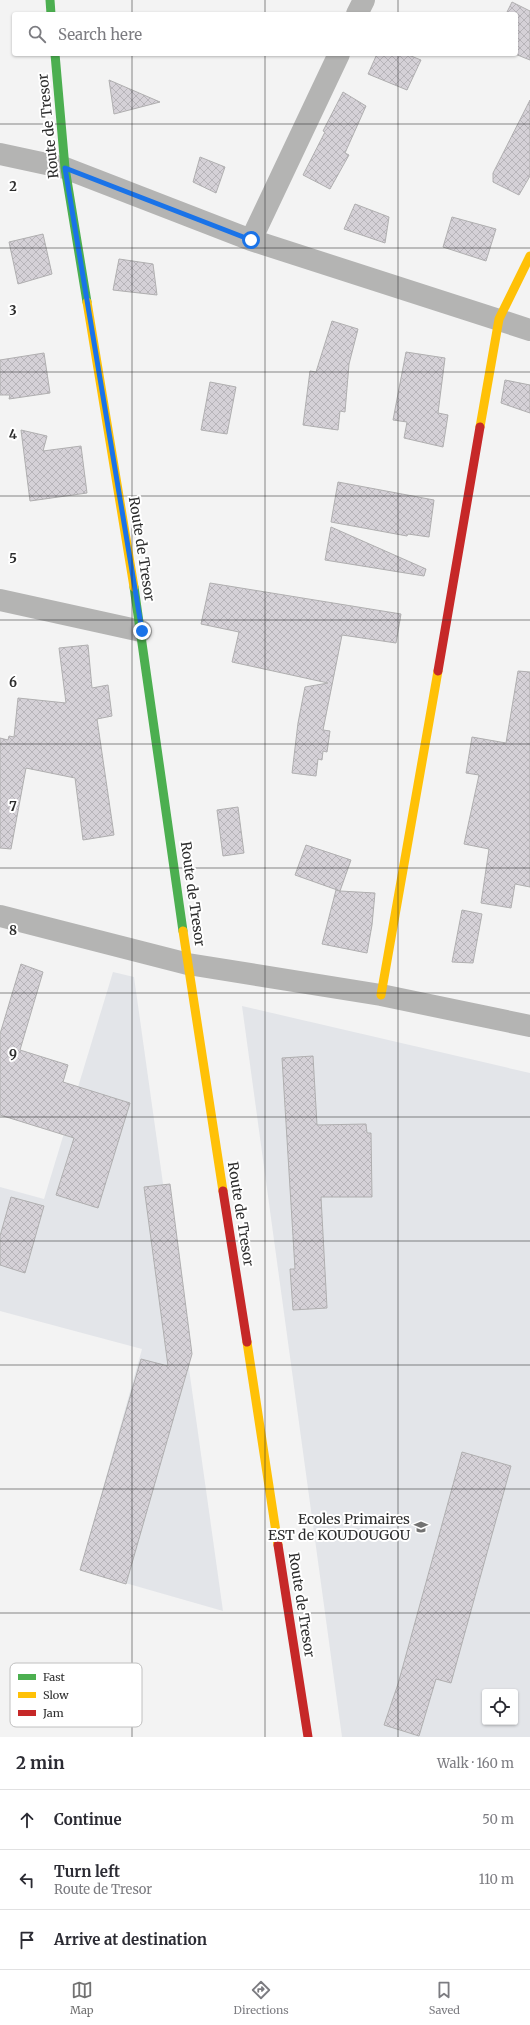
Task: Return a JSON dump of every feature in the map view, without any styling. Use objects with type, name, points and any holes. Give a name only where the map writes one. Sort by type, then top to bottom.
[{"type":"street","points":[[45,0],[47,12]]},
{"type":"street","points":[[50,0],[51,12]]},
{"type":"street","points":[[359,12],[364,0]]},
{"type":"street","points":[[52,56],[65,168]]},
{"type":"street","name":"Route de Tresor","points":[[55,56],[65,168],[142,631],[188,964],[308,1737]]},
{"type":"street","points":[[251,240],[338,56]]},
{"type":"street","points":[[0,154],[65,168],[251,240],[530,330]]},
{"type":"street","points":[[381,995],[499,319],[530,256]]},
{"type":"street","points":[[0,600],[142,631]]},
{"type":"street","points":[[0,916],[188,964],[381,995],[530,1026]]},
{"type":"shaded area","points":[[113,972],[134,977],[223,1611],[80,1570],[142,1349],[0,1311],[0,1187],[44,1199]]},
{"type":"shaded area","name":"Ecoles Primaires EST de KOUDOUGOU","points":[[242,1006],[530,1073],[530,1737],[342,1737]]},
{"type":"building","points":[[512,2],[530,11],[530,60],[518,55],[518,12],[507,12]]},
{"type":"building","points":[[376,56],[411,56],[421,60],[407,90],[368,74]]},
{"type":"building","points":[[109,80],[160,102],[114,114]]},
{"type":"building","points":[[343,92],[366,106],[345,153],[349,155],[330,189],[303,175]]},
{"type":"building","points":[[530,100],[530,176],[519,195],[493,182],[493,173]]},
{"type":"building","points":[[200,157],[225,167],[216,193],[193,182]]},
{"type":"building","points":[[355,204],[389,217],[385,243],[344,229]]},
{"type":"building","points":[[452,217],[496,229],[486,261],[443,247]]},
{"type":"building","points":[[43,234],[52,274],[18,284],[9,242]]},
{"type":"building","points":[[119,259],[153,264],[157,295],[113,290]]},
{"type":"building","points":[[332,321],[358,329],[349,364],[345,412],[340,411],[338,430],[303,425],[310,371],[316,372]]},
{"type":"building","points":[[406,352],[445,358],[438,413],[448,415],[443,447],[404,438],[407,422],[393,420]]},
{"type":"building","points":[[44,353],[50,393],[9,399],[10,395],[0,395],[0,360]]},
{"type":"building","points":[[505,380],[530,385],[530,413],[501,403]]},
{"type":"building","points":[[210,382],[236,387],[227,434],[201,430]]},
{"type":"building","points":[[21,430],[47,436],[43,451],[81,446],[87,493],[30,501]]},
{"type":"building","points":[[338,482],[434,500],[429,537],[408,534],[407,536],[331,522]]},
{"type":"building","points":[[331,527],[426,569],[424,576],[325,560]]},
{"type":"building","points":[[210,583],[401,614],[396,643],[342,635],[323,730],[330,731],[327,752],[323,751],[322,760],[318,759],[316,776],[292,773],[298,723],[305,687],[328,683],[232,662],[239,632],[201,624]]},
{"type":"building","points":[[88,645],[92,688],[108,685],[112,716],[97,719],[114,835],[83,840],[75,778],[26,768],[11,849],[0,848],[0,738],[8,740],[9,736],[14,737],[18,698],[66,703],[59,648]]},
{"type":"building","points":[[518,671],[530,672],[530,887],[515,884],[511,908],[481,903],[489,849],[464,844],[479,775],[466,773],[472,737],[506,743]]},
{"type":"building","points":[[238,807],[244,853],[223,856],[217,810]]},
{"type":"building","points":[[306,845],[351,860],[340,891],[295,875]]},
{"type":"building","points":[[336,890],[375,893],[372,925],[367,953],[322,944]]},
{"type":"building","points":[[462,910],[482,914],[473,963],[452,962]]},
{"type":"building","points":[[21,964],[43,972],[20,1050],[68,1065],[63,1082],[130,1103],[98,1208],[56,1195],[74,1138],[0,1115],[0,1034]]},
{"type":"building","points":[[313,1056],[317,1125],[366,1124],[367,1133],[371,1133],[372,1197],[321,1197],[327,1308],[293,1310],[290,1269],[295,1269],[282,1058]]},
{"type":"building","points":[[170,1184],[192,1354],[126,1584],[80,1570],[141,1359],[168,1366],[144,1187]]},
{"type":"building","points":[[11,1197],[44,1206],[25,1273],[0,1265],[0,1236]]},
{"type":"building","points":[[462,1452],[511,1466],[451,1683],[436,1679],[419,1736],[384,1725],[398,1684]]},
{"type":"traffic: fast","points":[[50,0],[51,12]]},
{"type":"traffic: fast","points":[[55,56],[65,168],[87,302]]},
{"type":"traffic: fast","points":[[134,587],[183,931]]},
{"type":"traffic: slow","points":[[480,427],[499,319],[530,256]]},
{"type":"traffic: slow","points":[[87,302],[134,587]]},
{"type":"traffic: slow","points":[[381,995],[438,671]]},
{"type":"traffic: slow","points":[[183,931],[223,1191]]},
{"type":"traffic: slow","points":[[247,1342],[278,1545]]},
{"type":"traffic: jam","points":[[438,671],[480,427]]},
{"type":"traffic: jam","points":[[223,1191],[247,1342]]},
{"type":"traffic: jam","points":[[278,1545],[308,1737]]},
{"type":"place","name":"Ecoles Primaires EST de KOUDOUGOU","points":[[421,1527]]},
{"type":"route","points":[[142,631],[65,168],[251,240]]}]
